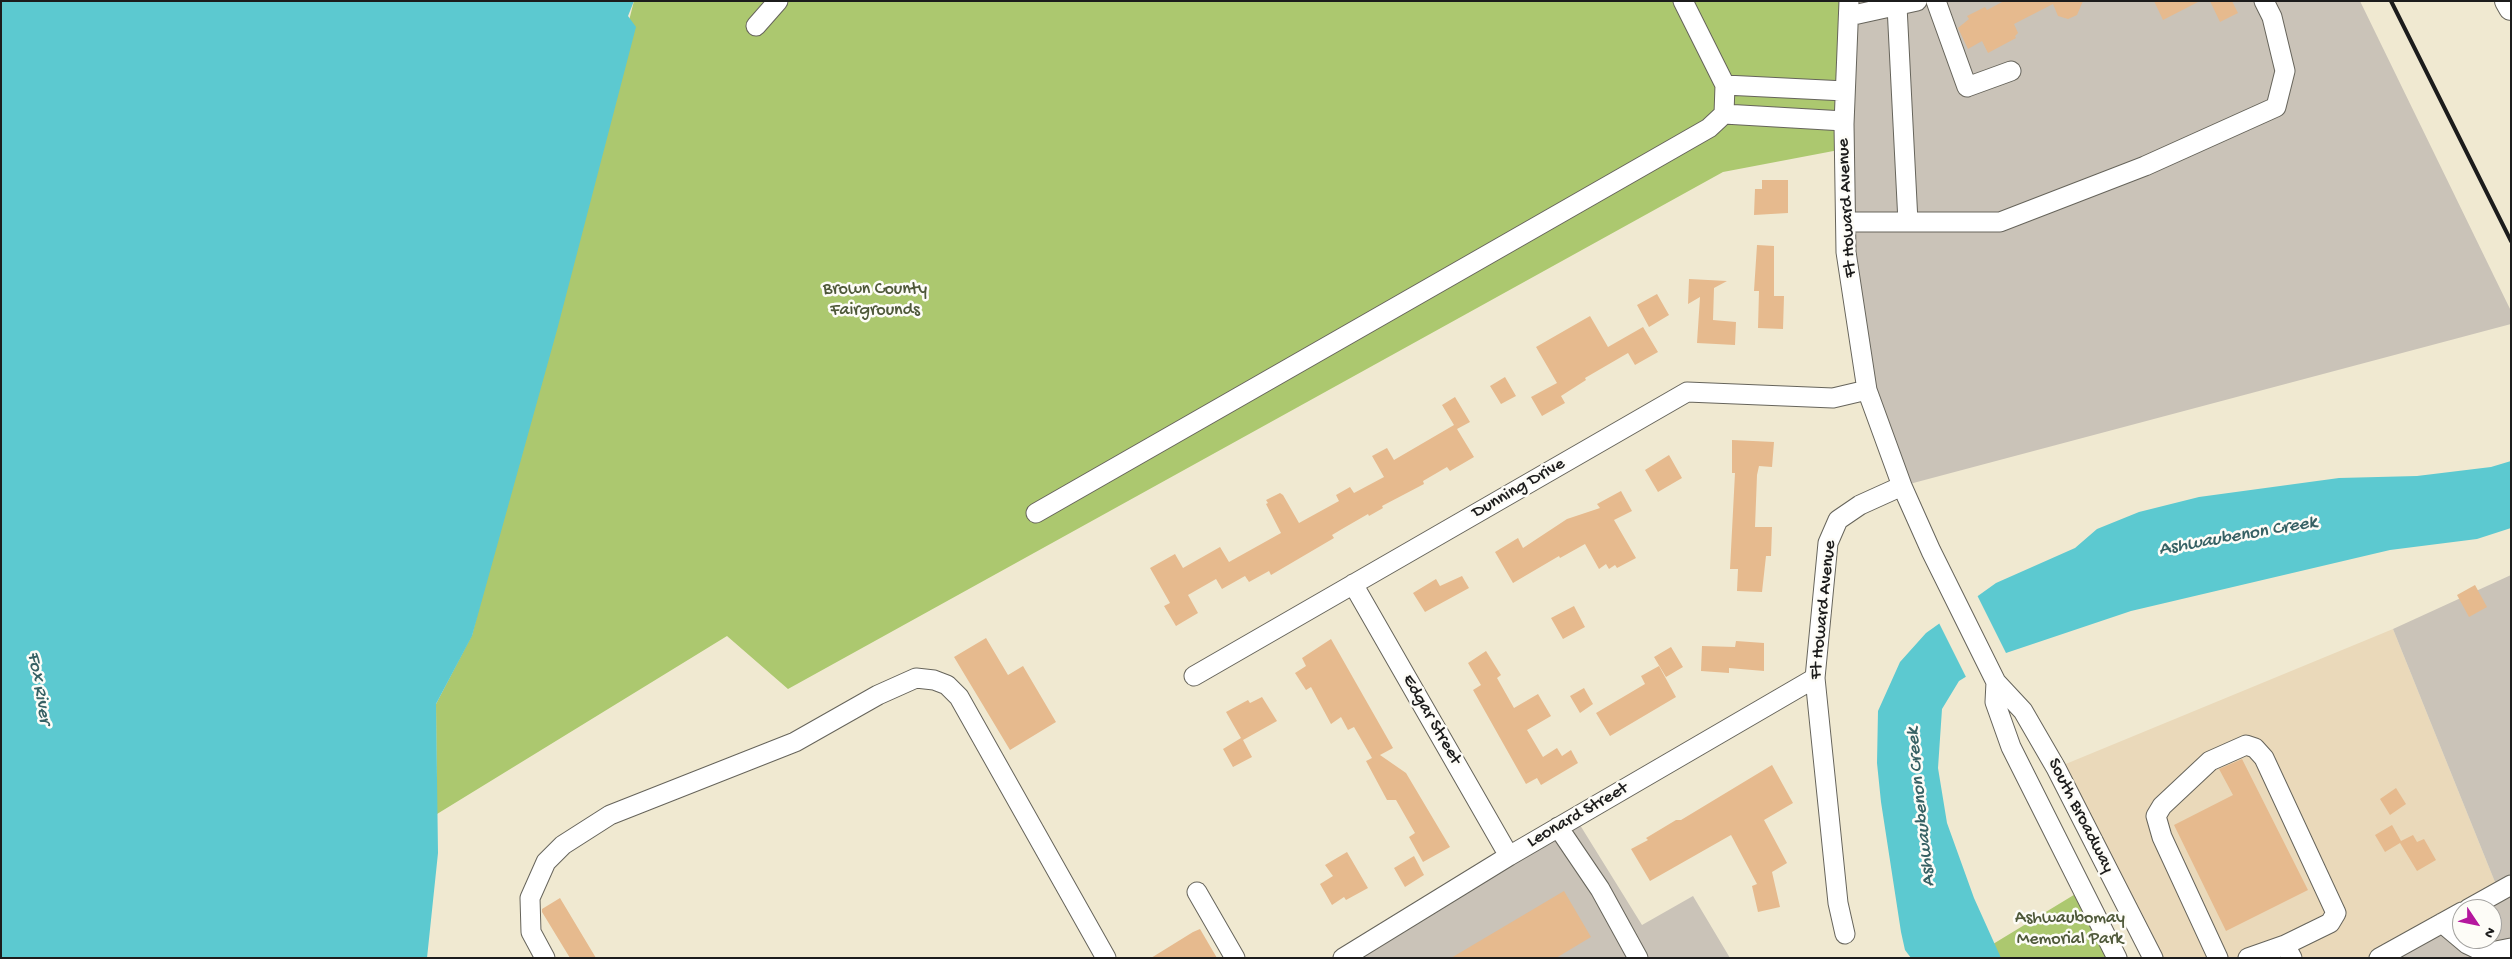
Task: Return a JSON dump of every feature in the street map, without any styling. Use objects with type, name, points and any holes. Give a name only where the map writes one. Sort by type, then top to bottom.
[{"type":"main road","points":[[2507,1],[2511,8]]},
{"type":"street","points":[[756,26],[778,1]]},
{"type":"street","points":[[1682,1],[1725,85],[1724,114]]},
{"type":"street","points":[[1849,9],[1897,6],[1917,1]]},
{"type":"street","points":[[1936,1],[1967,87],[2011,71]]},
{"type":"street","points":[[1846,222],[2000,222],[2144,166],[2276,107],[2285,71],[2272,17],[2264,1]]},
{"type":"street","points":[[1897,6],[1908,222]]},
{"type":"street","name":"Ft Howard Avenue","points":[[1845,934],[1838,903],[1815,678],[1828,543],[1838,520],[1860,505],[1902,486],[1867,390],[1846,252],[1844,121],[1849,9]]},
{"type":"street","points":[[1725,85],[1845,91]]},
{"type":"street","points":[[1036,513],[1701,133],[1724,114],[1844,121]]},
{"type":"street","name":"Dunning Drive","points":[[1194,676],[1686,392],[1833,398],[1867,390]]},
{"type":"street","name":"South Broadway","points":[[1902,486],[1996,682],[2023,711],[2056,768],[2153,958]]},
{"type":"street","name":"Edgar Street","points":[[1354,584],[1509,856]]},
{"type":"street","points":[[545,958],[530,932],[530,898],[546,862],[563,844],[610,815],[795,742],[878,695],[916,678],[934,680],[947,685],[959,697],[1106,958]]},
{"type":"street","name":"Leonard Street","points":[[1344,958],[1509,856],[1815,678]]},
{"type":"street","name":"South Broadway","points":[[1996,682],[1995,702],[2011,747],[2117,958]]},
{"type":"street","points":[[2218,958],[2162,837],[2156,816],[2162,806],[2210,762],[2246,745],[2255,748],[2264,758],[2336,913],[2330,923],[2288,951],[2248,958]]},
{"type":"street","points":[[1558,827],[1600,889],[1638,958]]},
{"type":"street","points":[[2486,899],[2511,885]]},
{"type":"street","points":[[1197,892],[1236,958]]},
{"type":"street","points":[[2379,958],[2452,918]]},
{"type":"street","points":[[2442,923],[2467,944],[2486,953],[2511,948]]},
{"type":"shaded area","points":[[1849,1],[2360,1],[2511,311],[2511,324],[1902,486],[1867,390],[1846,252]]},
{"type":"shaded area","points":[[2511,575],[2511,958],[2379,958],[2452,918],[2452,949],[2502,949],[2502,899],[2486,899],[2499,892],[2393,629]]},
{"type":"shaded area","points":[[2393,629],[2499,892],[2486,899],[2452,899],[2452,918],[2379,958],[2153,958],[2056,768]]},
{"type":"shaded area","points":[[1575,817],[1642,925],[1693,896],[1730,958],[1336,958]]},
{"type":"green space","name":"Brown County Fairgrounds","points":[[634,1],[1849,1],[1844,149],[1723,172],[788,689],[727,636],[437,814],[436,704],[472,635]]},
{"type":"green space","name":"Ashwaubomay Memorial Park","points":[[2082,890],[2117,958],[1970,958]]},
{"type":"water","name":"Fox River","points":[[1,1],[634,1],[628,16],[636,27],[557,330],[472,636],[436,704],[438,853],[427,958],[1,958]]},
{"type":"water","name":"Ashwaubenon Creek","points":[[2511,461],[2511,528],[2477,539],[2390,550],[2131,611],[2003,654],[1959,681],[1942,709],[1938,768],[1947,823],[1974,898],[2001,958],[1911,958],[1905,950],[1901,932],[1881,802],[1877,763],[1878,711],[1900,662],[1926,633],[1996,583],[2075,548],[2097,529],[2139,512],[2199,497],[2339,478],[2417,476],[2491,467]]},
{"type":"pier","points":[[1976,593],[2007,655],[1967,679],[1938,621]]},
{"type":"building","points":[[2004,1],[2083,1],[2077,15],[2068,19],[2058,16],[2053,4],[2014,24],[2018,33],[2015,36],[2016,38],[1988,53],[1982,41],[1968,49],[1958,28],[1969,19],[1967,16],[1985,7],[1987,10]]},
{"type":"building","points":[[2154,1],[2200,1],[2163,20]]},
{"type":"building","points":[[2210,1],[2232,1],[2238,13],[2220,22]]},
{"type":"building","points":[[1762,180],[1788,180],[1788,213],[1754,215],[1755,189],[1762,189]]},
{"type":"building","points":[[1757,245],[1774,246],[1774,296],[1784,296],[1783,329],[1758,328],[1759,291],[1754,291]]},
{"type":"building","points":[[1689,279],[1727,281],[1714,288],[1713,320],[1736,322],[1735,345],[1697,343],[1700,297],[1688,304]]},
{"type":"building","points":[[1657,294],[1669,315],[1649,327],[1637,305]]},
{"type":"building","points":[[1590,316],[1608,347],[1643,327],[1658,352],[1635,365],[1628,353],[1585,378],[1586,380],[1561,396],[1565,403],[1542,416],[1531,397],[1557,383],[1536,347]]},
{"type":"building","points":[[1505,377],[1516,396],[1501,404],[1490,386]]},
{"type":"building","points":[[1455,397],[1470,422],[1457,429],[1474,457],[1450,471],[1447,467],[1423,481],[1424,484],[1382,506],[1383,508],[1369,516],[1368,514],[1342,529],[1332,535],[1334,538],[1271,575],[1269,571],[1249,582],[1245,576],[1222,589],[1216,579],[1188,595],[1198,613],[1176,626],[1164,606],[1170,603],[1150,568],[1175,554],[1183,568],[1220,547],[1229,562],[1281,533],[1266,504],[1268,503],[1266,500],[1280,493],[1283,495],[1299,523],[1339,501],[1336,495],[1350,487],[1354,493],[1384,477],[1372,456],[1387,448],[1394,460],[1454,425],[1442,405]]},
{"type":"building","points":[[1732,440],[1774,442],[1772,467],[1759,466],[1757,475],[1755,527],[1772,527],[1771,556],[1766,556],[1762,592],[1737,591],[1738,569],[1730,569],[1735,473],[1732,473]]},
{"type":"building","points":[[1669,455],[1682,478],[1658,492],[1645,470]]},
{"type":"building","points":[[1621,491],[1632,511],[1614,520],[1636,558],[1617,568],[1615,565],[1609,569],[1606,564],[1599,569],[1585,544],[1560,558],[1559,556],[1513,583],[1495,552],[1518,538],[1523,548],[1567,519],[1600,508],[1597,504]]},
{"type":"building","points":[[1462,576],[1469,588],[1425,612],[1413,593],[1436,579],[1440,586]]},
{"type":"building","points":[[2475,585],[2487,607],[2469,617],[2457,595]]},
{"type":"building","points":[[1574,606],[1585,627],[1563,639],[1551,618]]},
{"type":"building","points":[[986,638],[1008,675],[1023,666],[1056,722],[1010,750],[954,657]]},
{"type":"building","points":[[1331,639],[1393,748],[1380,755],[1406,773],[1450,847],[1423,862],[1409,837],[1415,833],[1396,800],[1387,800],[1366,761],[1372,758],[1354,727],[1348,730],[1341,717],[1331,724],[1311,687],[1306,690],[1295,673],[1306,666],[1302,658]]},
{"type":"building","points":[[1736,641],[1764,643],[1764,671],[1729,668],[1729,673],[1701,671],[1702,646],[1735,647]]},
{"type":"building","points":[[1671,647],[1683,667],[1666,677],[1654,657]]},
{"type":"building","points":[[1486,651],[1501,675],[1497,678],[1514,708],[1538,694],[1551,716],[1527,730],[1543,757],[1557,748],[1562,756],[1571,750],[1578,763],[1541,785],[1537,778],[1526,784],[1473,690],[1481,685],[1468,663]]},
{"type":"building","points":[[1659,666],[1676,697],[1610,736],[1596,713],[1645,684],[1641,676]]},
{"type":"building","points":[[1584,688],[1593,704],[1580,713],[1570,696]]},
{"type":"building","points":[[1262,697],[1277,721],[1243,740],[1252,757],[1233,767],[1223,749],[1241,738],[1226,712],[1248,700],[1250,703]]},
{"type":"building","points":[[2242,759],[2308,890],[2226,931],[2174,825],[2233,795],[2219,769]]},
{"type":"building","points":[[1772,765],[1793,803],[1764,820],[1787,863],[1772,872],[1780,907],[1758,912],[1752,886],[1757,884],[1731,835],[1650,881],[1631,849],[1648,840],[1646,838],[1676,820],[1681,820]]},
{"type":"building","points":[[2396,788],[2406,804],[2390,815],[2380,799]]},
{"type":"building","points":[[2392,825],[2401,841],[2413,835],[2417,842],[2424,839],[2436,860],[2417,871],[2400,843],[2385,852],[2375,835]]},
{"type":"building","points":[[1347,852],[1368,888],[1346,900],[1344,897],[1332,905],[1320,884],[1333,876],[1325,865]]},
{"type":"building","points":[[1414,856],[1424,875],[1405,887],[1394,868]]},
{"type":"building","points":[[1564,891],[1591,937],[1556,958],[1451,958]]},
{"type":"building","points":[[560,898],[596,958],[570,958],[542,912],[542,909]]},
{"type":"building","points":[[1200,929],[1217,958],[1151,958],[1193,932]]},
{"type":"railway","points":[[2391,1],[2511,241]]}]
